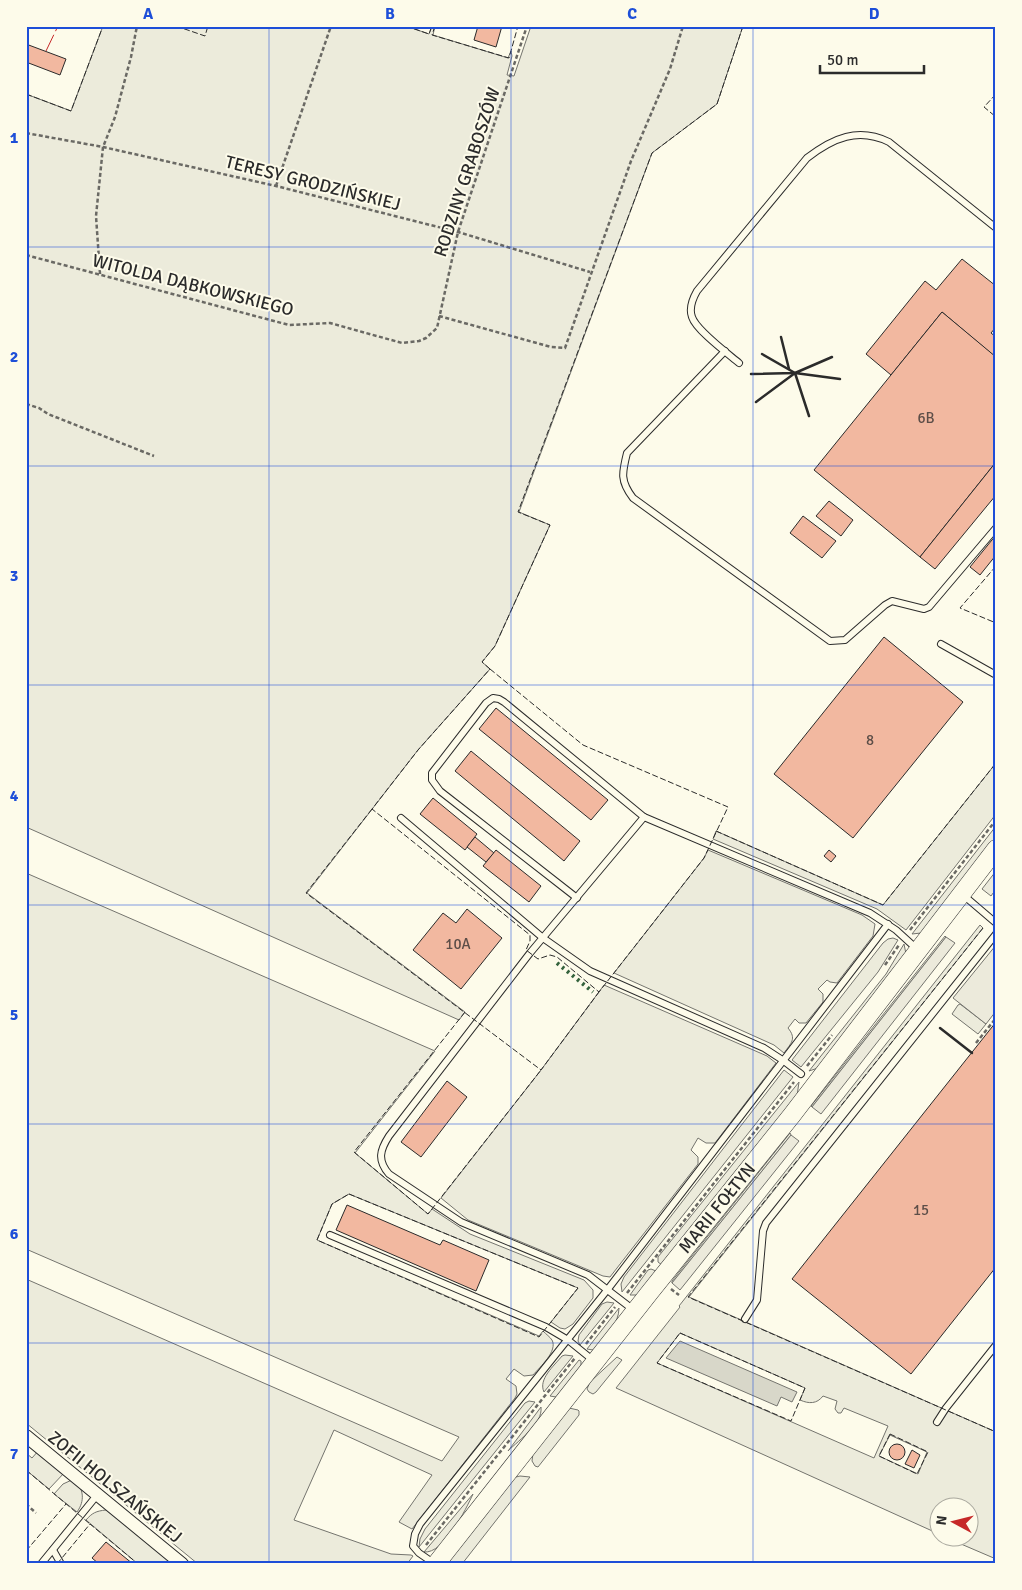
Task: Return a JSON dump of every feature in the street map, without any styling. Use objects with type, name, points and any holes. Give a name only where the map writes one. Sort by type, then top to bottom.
[{"type":"street","name":"MARII FOŁTYN","points":[[435,1564],[792,1115],[996,849]]},
{"type":"street","name":"ZOFII HOLSZAŃSKIEJ","points":[[26,1436],[182,1564]]},
{"type":"lane","points":[[739,364],[697,326],[691,316],[692,300],[697,291],[807,158],[822,146],[851,135],[878,136],[889,142],[996,228]]},
{"type":"lane","points":[[725,351],[627,453],[623,470],[625,487],[633,498],[830,640],[845,640],[885,604],[892,602],[924,609],[929,607],[996,528]]},
{"type":"lane","points":[[941,644],[996,675]]},
{"type":"lane","points":[[577,898],[440,791],[432,780],[432,773],[486,703],[494,698],[504,702],[644,817],[870,913],[888,924],[919,951]]},
{"type":"lane","points":[[635,1311],[588,1275],[461,1222],[389,1174],[381,1161],[381,1152],[388,1136],[543,938],[644,817]]},
{"type":"lane","points":[[401,818],[543,938],[590,971],[764,1048],[800,1074]]},
{"type":"lane","points":[[962,894],[996,923]]},
{"type":"lane","points":[[435,1564],[419,1553],[414,1546],[420,1524],[608,1289],[888,924]]},
{"type":"lane","points":[[745,1320],[757,1300],[763,1231],[766,1223],[996,934]]},
{"type":"lane","points":[[330,1235],[546,1327],[568,1340],[596,1362]]},
{"type":"lane","points":[[937,1422],[996,1345]]},
{"type":"lane","points":[[41,1564],[98,1494]]},
{"type":"lane","points":[[52,1550],[61,1564]]},
{"type":"path","points":[[100,274],[96,216],[103,147],[115,117],[138,26]]},
{"type":"path","points":[[276,186],[331,26]]},
{"type":"path","name":"RODZINY GRABOSZÓW","points":[[436,328],[458,232],[527,26]]},
{"type":"path","points":[[439,316],[551,347],[565,348],[590,272],[631,161],[670,69],[683,26]]},
{"type":"path","name":"TERESY GRODZIŃSKIEJ","points":[[26,133],[103,147],[276,186],[458,232],[590,272]]},
{"type":"path","name":"WITOLDA DĄBKOWSKIEGO","points":[[26,255],[290,325],[330,323],[402,343],[419,341],[426,338],[436,328]]},
{"type":"path","points":[[26,404],[154,456]]},
{"type":"path","points":[[882,970],[894,950],[996,820]]},
{"type":"path","points":[[976,1043],[996,1018]]},
{"type":"path","points":[[419,1553],[836,1030]]},
{"type":"path","points":[[26,1504],[36,1513]]},
{"type":"shaded area","points":[[103,26],[406,26],[429,34],[432,26],[435,26],[433,35],[508,58],[511,51],[512,56],[507,75],[514,76],[531,26],[743,26],[717,104],[652,153],[519,512],[550,525],[495,646],[482,662],[490,669],[418,750],[307,893],[465,1012],[459,1020],[26,827],[26,94],[71,111]]},
{"type":"shaded area","points":[[996,763],[996,814],[906,930],[877,909],[713,839],[716,831],[883,905]]},
{"type":"shaded area","points":[[996,826],[996,838],[926,929],[921,933],[912,934]]},
{"type":"shaded area","points":[[708,850],[862,915],[875,924],[873,936],[837,983],[827,980],[818,989],[823,994],[823,1002],[806,1023],[799,1023],[795,1019],[788,1028],[793,1038],[784,1053],[774,1045],[614,973],[704,858]]},
{"type":"shaded area","points":[[996,871],[996,889],[991,896],[982,889]]},
{"type":"shaded area","points":[[26,873],[435,1051],[355,1153],[428,1214],[432,1209],[470,1234],[584,1280],[593,1290],[593,1298],[573,1324],[565,1329],[560,1328],[551,1322],[578,1288],[349,1194],[332,1204],[317,1240],[539,1336],[543,1331],[552,1340],[553,1344],[553,1349],[547,1359],[533,1375],[524,1376],[514,1369],[506,1379],[516,1386],[517,1394],[515,1398],[412,1529],[399,1522],[432,1475],[334,1430],[294,1520],[391,1554],[413,1556],[407,1564],[198,1564],[26,1423],[26,1279],[442,1461],[459,1437],[26,1249]]},
{"type":"shaded area","points":[[980,925],[983,928],[689,1297],[996,1432],[996,1559],[970,1548],[980,1548],[980,1498],[930,1498],[930,1530],[616,1388]],"holes":[[[680,1333],[805,1388],[800,1400],[813,1402],[818,1401],[823,1396],[837,1401],[835,1409],[838,1413],[841,1413],[844,1408],[888,1426],[874,1458],[657,1363]],[[890,1435],[927,1452],[918,1474],[879,1456]]]},
{"type":"shaded area","points":[[946,937],[812,1107],[811,1106]]},
{"type":"shaded area","points":[[946,937],[955,943],[821,1114],[812,1107]]},
{"type":"shaded area","points":[[893,938],[898,940],[878,972],[801,1067],[792,1060],[883,943]]},
{"type":"shaded area","points":[[904,944],[906,954],[821,1067],[809,1071],[886,974]]},
{"type":"shaded area","points":[[996,945],[996,1011],[986,1024],[953,998]]},
{"type":"shaded area","points":[[604,985],[767,1056],[776,1063],[715,1143],[706,1143],[698,1138],[691,1150],[698,1157],[698,1164],[610,1277],[603,1276],[468,1220],[441,1198],[541,1070]]},
{"type":"shaded area","points":[[960,1004],[986,1024],[978,1034],[952,1014]]},
{"type":"shaded area","points":[[784,1070],[793,1077],[622,1292],[621,1284],[624,1277]]},
{"type":"shaded area","points":[[799,1082],[797,1096],[662,1265],[658,1262],[658,1257]]},
{"type":"shaded area","points":[[790,1133],[791,1135],[672,1283],[672,1281]]},
{"type":"shaded area","points":[[791,1135],[799,1141],[680,1290],[672,1283]]},
{"type":"shaded area","points":[[648,1270],[656,1271],[638,1295],[630,1295]]},
{"type":"shaded area","points":[[607,1302],[614,1303],[580,1345],[578,1341],[579,1335],[602,1304]]},
{"type":"shaded area","points":[[619,1308],[617,1319],[608,1334],[593,1350],[587,1349]]},
{"type":"shaded area","points":[[680,1341],[797,1392],[792,1402],[781,1397],[777,1406],[666,1358]]},
{"type":"shaded area","points":[[565,1355],[573,1356],[544,1392],[543,1382],[545,1378],[551,1368]]},
{"type":"shaded area","points":[[617,1357],[622,1360],[596,1392],[593,1394],[589,1392],[587,1389],[590,1382]]},
{"type":"shaded area","points":[[579,1360],[581,1361],[581,1366],[560,1395],[556,1397],[550,1396]]},
{"type":"shaded area","points":[[529,1401],[535,1402],[419,1547],[420,1539],[425,1529],[525,1403]]},
{"type":"shaded area","points":[[541,1407],[541,1413],[535,1425],[508,1451]]},
{"type":"shaded area","points":[[569,1408],[578,1410],[579,1415],[538,1467],[535,1466],[532,1461],[533,1453]]},
{"type":"shaded area","points":[[39,1450],[65,1472],[49,1489],[26,1470],[26,1453],[32,1458]]},
{"type":"shaded area","points":[[520,1476],[530,1477],[462,1564],[444,1564],[510,1482]]},
{"type":"shaded area","points":[[74,1479],[80,1487],[82,1495],[80,1508],[77,1512],[54,1494],[63,1484]]},
{"type":"shaded area","points":[[473,1494],[460,1519],[446,1538],[432,1551],[424,1552]]},
{"type":"shaded area","points":[[106,1510],[112,1512],[174,1564],[138,1564],[86,1520],[94,1513]]},
{"type":"building","points":[[478,26],[502,26],[496,47],[474,40]]},
{"type":"building","points":[[26,44],[66,59],[60,75],[26,62]]},
{"type":"building","points":[[962,259],[996,286],[996,327],[991,333],[996,337],[996,352],[993,355],[942,312],[891,375],[866,354],[925,281],[936,290]]},
{"type":"building","points":[[942,312],[996,357],[996,462],[920,557],[814,470]]},
{"type":"building","points":[[996,462],[996,495],[935,569],[920,557]]},
{"type":"building","points":[[829,501],[853,520],[841,536],[816,516]]},
{"type":"building","points":[[803,516],[836,541],[822,558],[790,533]]},
{"type":"building","points":[[996,535],[996,555],[980,575],[970,567]]},
{"type":"building","points":[[884,637],[963,702],[853,838],[774,774]]},
{"type":"building","points":[[496,708],[608,800],[591,820],[479,729]]},
{"type":"building","points":[[471,751],[580,841],[564,861],[455,771]]},
{"type":"building","points":[[433,798],[477,834],[465,850],[420,814]]},
{"type":"building","points":[[475,837],[494,853],[486,862],[467,847]]},
{"type":"building","points":[[496,850],[541,886],[529,902],[483,866]]},
{"type":"building","points":[[829,850],[836,856],[831,862],[824,856]]},
{"type":"building","points":[[467,909],[502,938],[461,989],[413,950],[443,913],[456,923]]},
{"type":"building","points":[[996,1022],[996,1267],[911,1374],[792,1279]]},
{"type":"building","points":[[447,1081],[467,1097],[421,1157],[401,1142]]},
{"type":"building","points":[[347,1205],[440,1245],[443,1240],[489,1260],[476,1291],[336,1230]]},
{"type":"building","points":[[894,1444],[900,1444],[905,1449],[903,1458],[894,1460],[889,1455],[889,1449]]},
{"type":"building","points":[[912,1450],[920,1455],[914,1468],[905,1464]]},
{"type":"building","points":[[106,1542],[133,1564],[99,1564],[92,1558]]},
{"type":"hedge","points":[[557,963],[593,992]]},
{"type":"fence","points":[[26,94],[71,111],[103,26]]},
{"type":"fence","points":[[176,26],[205,36],[208,26]]},
{"type":"fence","points":[[406,26],[429,34],[432,26]]},
{"type":"fence","points":[[435,26],[432,35],[509,58],[518,26]]},
{"type":"fence","points":[[490,669],[482,662],[495,646],[550,525],[518,512],[652,153],[717,104],[743,26]]},
{"type":"fence","points":[[996,94],[984,107],[996,117]]},
{"type":"fence","points":[[996,566],[960,608],[996,623]]},
{"type":"fence","points":[[490,669],[583,745],[728,807],[704,858],[599,992],[557,957],[550,955],[538,959],[526,950],[530,941],[530,935],[372,809],[418,750],[490,669]]},
{"type":"fence","points":[[716,831],[883,905],[996,763]]},
{"type":"fence","points":[[372,809],[306,893],[541,1070],[599,992]]},
{"type":"fence","points":[[983,928],[688,1297],[996,1432]]},
{"type":"fence","points":[[465,1012],[354,1152],[428,1214],[541,1070]]},
{"type":"fence","points":[[349,1194],[578,1288],[539,1337],[317,1240],[332,1204],[349,1194]]},
{"type":"fence","points":[[680,1333],[805,1388],[791,1421],[657,1363],[680,1333]]},
{"type":"fence","points":[[890,1434],[928,1452],[917,1474],[879,1456],[890,1434]]},
{"type":"fence","points":[[26,1470],[90,1524]]},
{"type":"fence","points":[[26,1551],[66,1504]]},
{"type":"fence","points":[[57,1564],[90,1524],[138,1564]]},
{"type":"wall","points":[[781,337],[789,369]]},
{"type":"wall","points":[[751,374],[795,373],[762,354]]},
{"type":"wall","points":[[832,357],[795,373],[840,379]]},
{"type":"wall","points":[[756,402],[795,373],[809,416]]},
{"type":"wall","points":[[940,1028],[972,1053]]},
{"type":"power","points":[[46,51],[58,26]]}]
